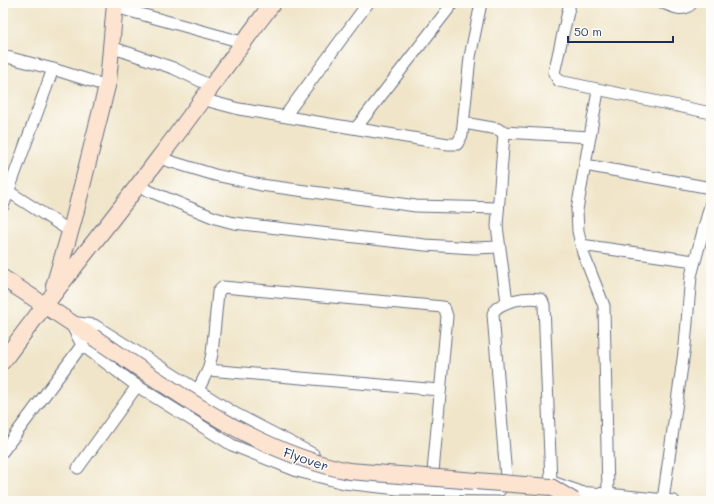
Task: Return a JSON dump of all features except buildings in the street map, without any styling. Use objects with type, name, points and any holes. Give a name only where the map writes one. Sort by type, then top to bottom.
[{"type":"street","points":[[3,361],[48,299],[159,158],[242,42],[273,3]]},
{"type":"street","points":[[285,116],[368,3]]},
{"type":"street","points":[[356,128],[453,3]]},
{"type":"street","points":[[201,99],[239,109],[453,144],[460,141],[464,123],[470,57],[481,3]]},
{"type":"street","points":[[570,3],[556,60],[555,76],[559,82],[711,113]]},
{"type":"street","points":[[663,3],[677,9],[684,9],[692,3]]},
{"type":"street","points":[[48,299],[70,230],[107,86],[115,5],[242,42]]},
{"type":"street","points":[[111,47],[173,68],[211,86]]},
{"type":"street","points":[[3,56],[53,69],[107,86]]},
{"type":"street","points":[[3,206],[6,190],[53,69]]},
{"type":"street","points":[[598,91],[577,210],[578,231],[581,245],[587,265],[604,306],[608,494]]},
{"type":"street","points":[[464,123],[498,129],[503,132],[590,137]]},
{"type":"street","points":[[503,132],[505,137],[498,208],[499,247],[507,302]]},
{"type":"street","points":[[159,158],[216,175],[260,185],[314,193],[416,206],[498,208]]},
{"type":"street","points":[[586,165],[711,188]]},
{"type":"street","points":[[137,186],[215,218],[250,226],[425,246],[474,248],[499,247]]},
{"type":"street","points":[[6,190],[70,230]]},
{"type":"street","points":[[3,451],[88,341],[137,386],[232,445],[313,476],[344,483],[398,489],[576,496],[608,494],[669,500],[694,261],[711,202]]},
{"type":"street","points":[[581,245],[694,261]]},
{"type":"street","name":"Flyover","points":[[3,278],[48,299],[88,341],[231,426],[264,443],[322,466],[356,472],[551,487],[576,496]]},
{"type":"street","points":[[198,390],[208,370],[212,354],[218,292],[223,286],[443,307],[446,310],[446,316],[433,472]]},
{"type":"street","points":[[506,477],[493,314],[496,308],[507,302],[537,298],[543,302],[551,482]]},
{"type":"street","points":[[70,322],[94,325],[234,413],[320,457],[354,465],[551,482],[576,496]]},
{"type":"street","points":[[208,370],[439,390]]},
{"type":"street","points":[[78,468],[137,386]]}]
